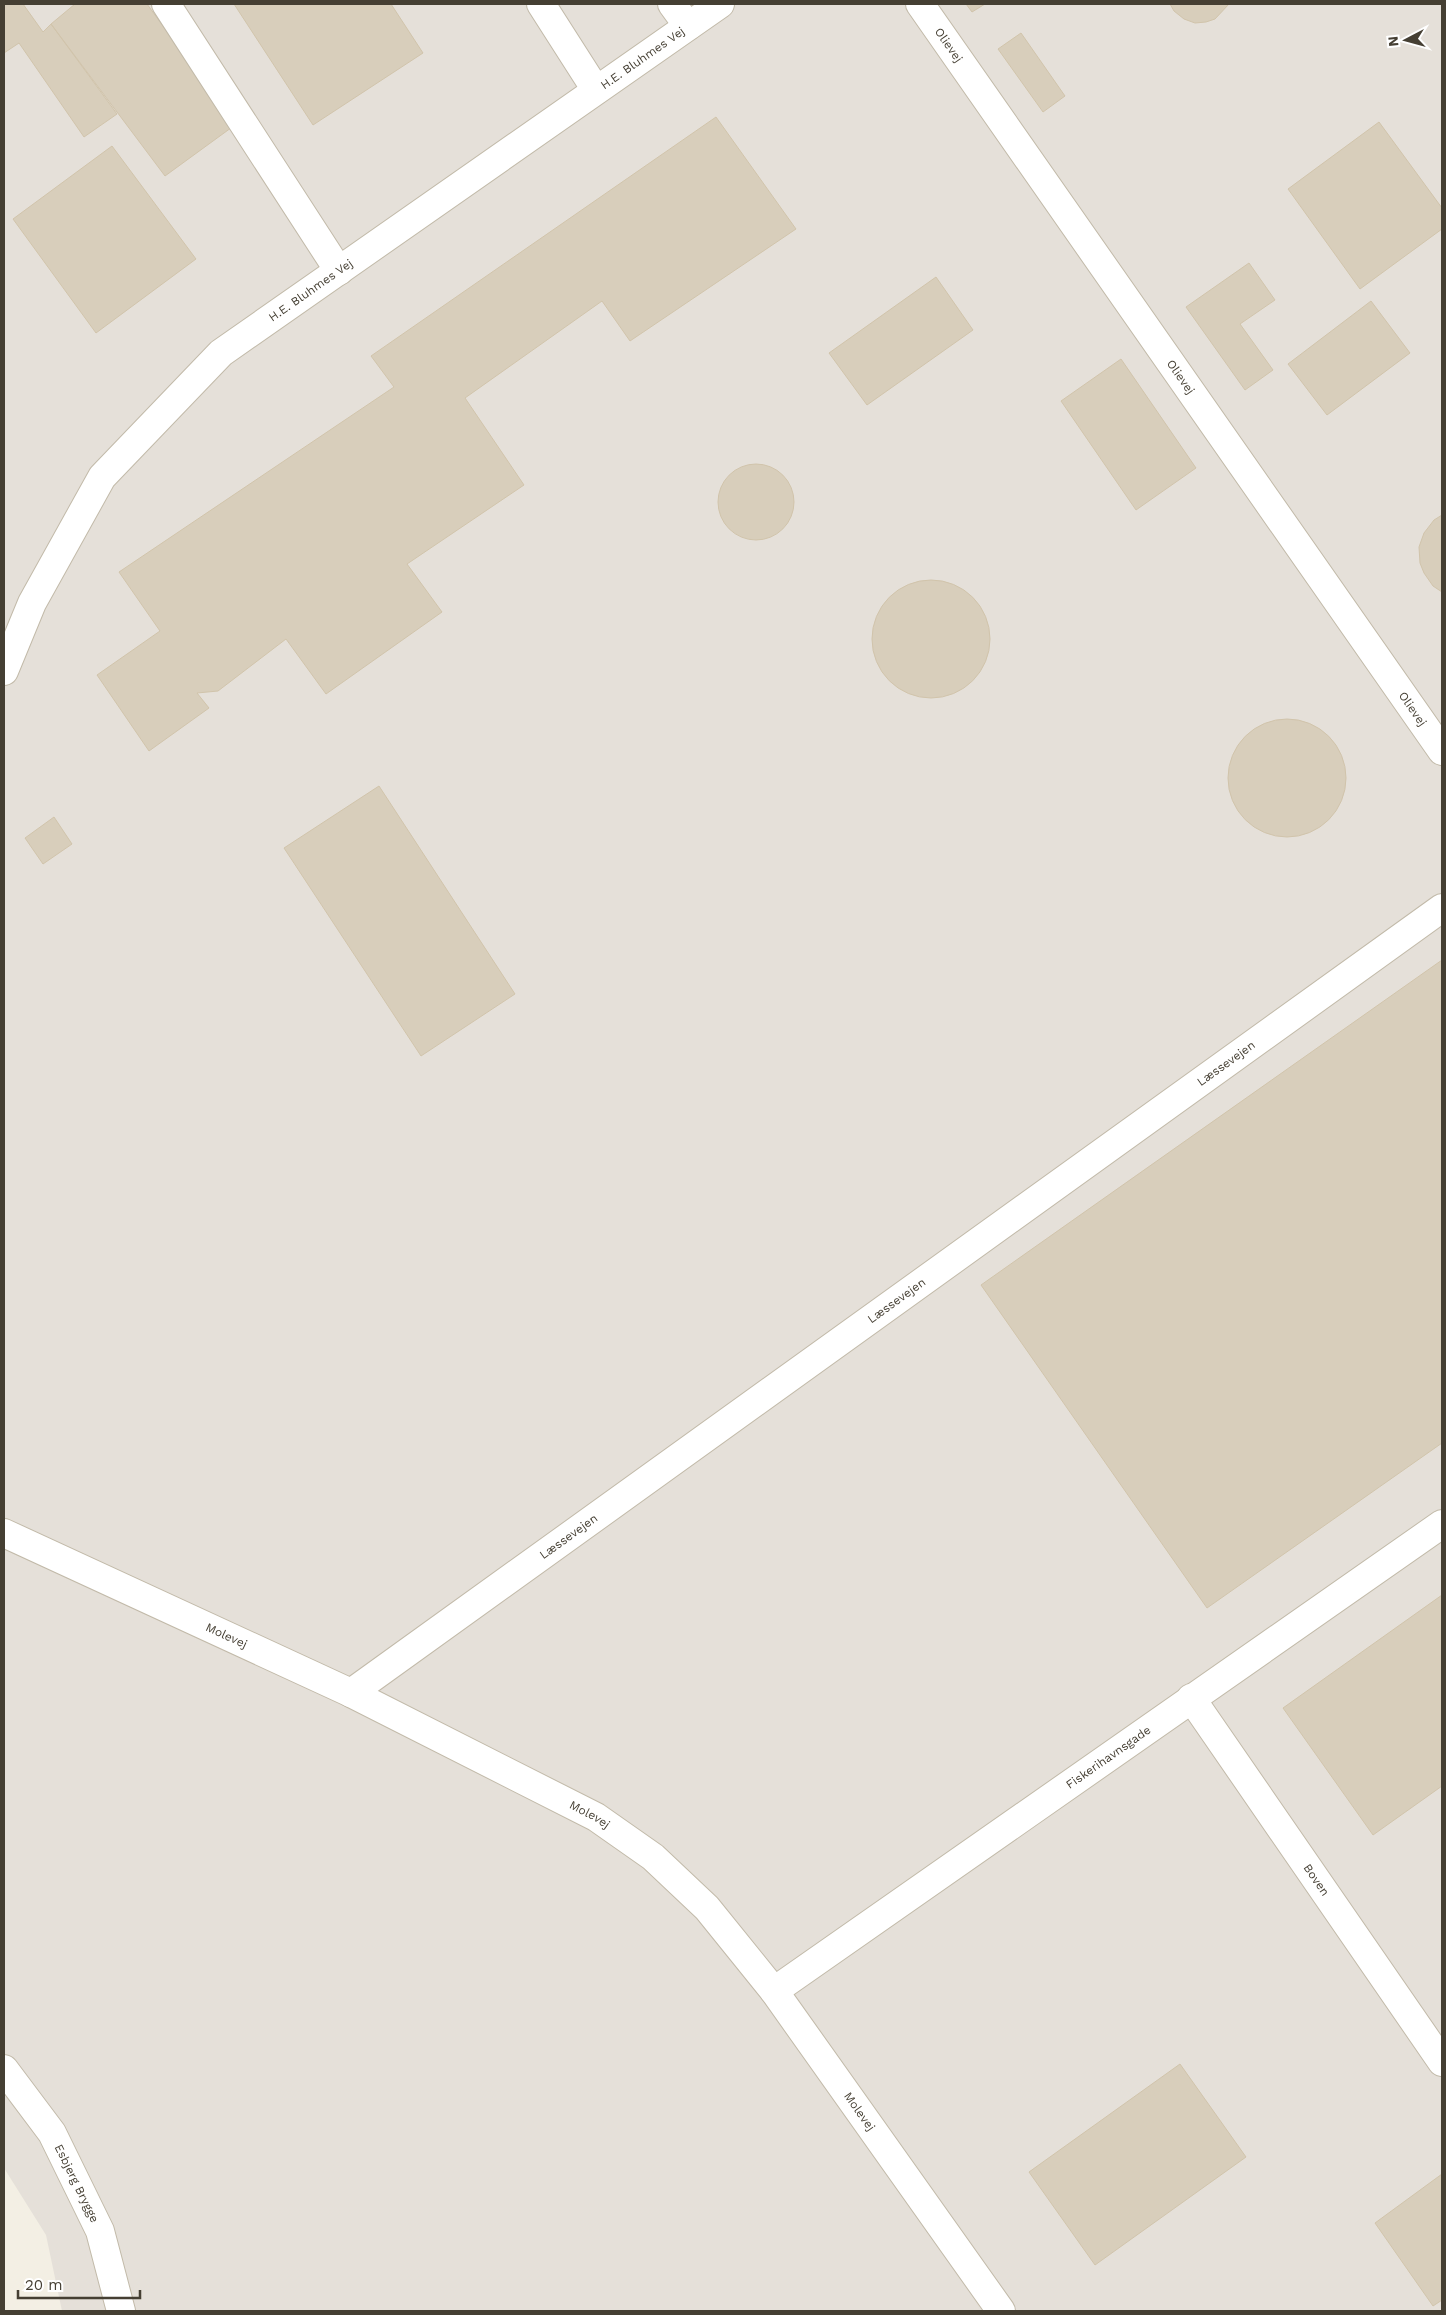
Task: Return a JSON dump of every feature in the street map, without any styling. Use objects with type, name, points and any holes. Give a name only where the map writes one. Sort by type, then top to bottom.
[{"type":"street","points":[[166,4],[339,270]]},
{"type":"street","points":[[541,4],[596,90]]},
{"type":"street","points":[[672,4],[688,26]]},
{"type":"street","name":"H.E. Bluhmes Vej","points":[[4,671],[32,603],[102,476],[221,354],[720,4]]},
{"type":"street","name":"Olievej","points":[[920,4],[1442,751]]},
{"type":"street","name":"Læssevejen","points":[[351,1692],[1442,908]]},
{"type":"street","name":"Fiskerihavnsgade","points":[[774,1991],[1442,1524]]},
{"type":"street","name":"Molevej","points":[[4,1533],[351,1692],[596,1817],[654,1856],[707,1908],[774,1991],[1001,2311]]},
{"type":"street","name":"Boven","points":[[1191,1698],[1442,2062]]},
{"type":"street","name":"Esbjerg Brygge","points":[[4,2070],[52,2133],[87,2204],[100,2231],[121,2311]]},
{"type":"shaded area","points":[[4,4],[1442,4],[1442,2311],[62,2311],[46,2235],[4,2168]]},
{"type":"building","points":[[4,4],[23,4],[43,32],[51,24],[117,114],[84,137],[19,43],[4,53]]},
{"type":"building","points":[[75,4],[147,4],[235,125],[165,176],[51,24]]},
{"type":"building","points":[[234,4],[391,4],[423,53],[313,125]]},
{"type":"building","points":[[966,4],[985,4],[972,12]]},
{"type":"building","points":[[1170,4],[1229,4],[1215,19],[1195,23],[1184,19],[1174,11]]},
{"type":"building","points":[[1021,33],[1065,96],[1043,112],[998,49]]},
{"type":"building","points":[[716,117],[796,229],[630,341],[602,301],[465,398],[524,485],[407,564],[442,612],[326,694],[286,639],[218,691],[197,693],[209,708],[149,751],[97,675],[160,631],[119,572],[394,387],[371,356]]},
{"type":"building","points":[[1379,122],[1442,208],[1442,229],[1360,289],[1288,189]]},
{"type":"building","points":[[112,146],[196,259],[96,333],[13,219]]},
{"type":"building","points":[[1249,263],[1275,300],[1240,324],[1273,370],[1245,390],[1186,307]]},
{"type":"building","points":[[936,277],[973,330],[867,405],[829,353]]},
{"type":"building","points":[[1371,301],[1410,353],[1327,415],[1288,364]]},
{"type":"building","points":[[1121,359],[1196,468],[1136,510],[1061,401]]},
{"type":"building","points":[[749,464],[763,464],[777,470],[788,481],[794,495],[791,517],[783,529],[763,540],[749,540],[735,534],[724,523],[718,509],[718,495],[724,481],[735,470]]},
{"type":"building","points":[[1442,515],[1442,592],[1433,586],[1424,573],[1420,563],[1419,547],[1424,533],[1434,520]]},
{"type":"building","points":[[931,580],[954,584],[973,597],[986,616],[990,639],[986,662],[973,681],[954,694],[931,698],[908,694],[889,681],[876,662],[872,639],[876,616],[889,597],[908,584]]},
{"type":"building","points":[[1287,719],[1310,724],[1329,736],[1341,755],[1346,778],[1341,801],[1329,820],[1310,832],[1287,837],[1264,832],[1245,820],[1233,801],[1228,778],[1233,755],[1245,736],[1264,724]]},
{"type":"building","points":[[379,786],[515,994],[421,1056],[284,848]]},
{"type":"building","points":[[54,817],[72,844],[43,864],[25,838]]},
{"type":"building","points":[[1442,960],[1442,1443],[1207,1608],[981,1285]]},
{"type":"building","points":[[1442,1595],[1442,1786],[1373,1835],[1283,1708]]},
{"type":"building","points":[[1180,2064],[1246,2157],[1095,2265],[1029,2172]]},
{"type":"building","points":[[1442,2174],[1442,2300],[1433,2306],[1375,2223]]}]
